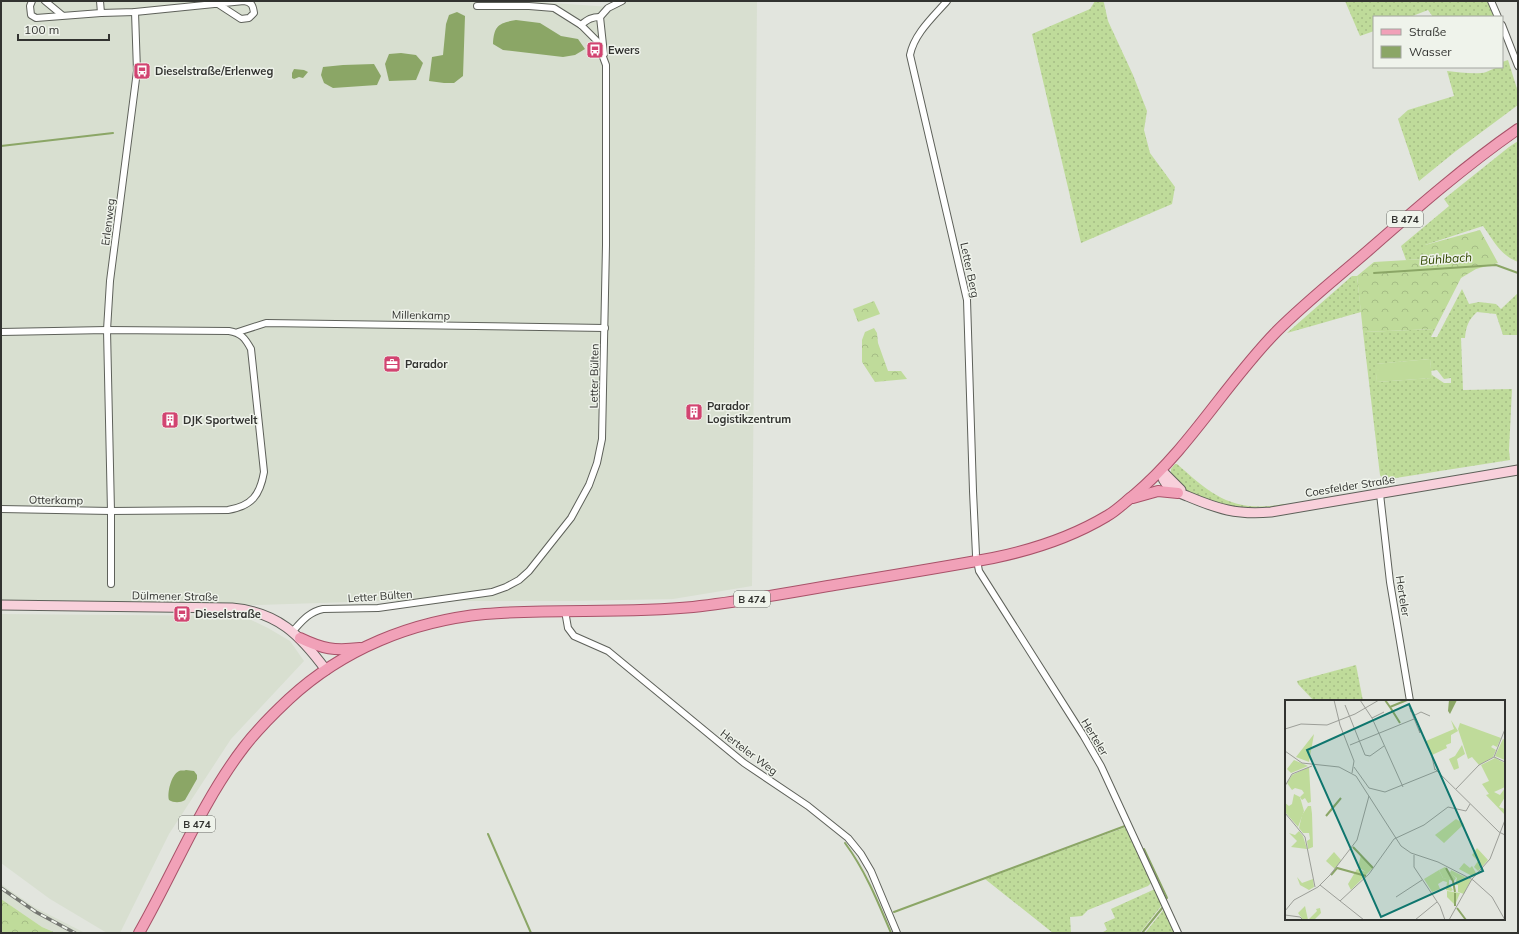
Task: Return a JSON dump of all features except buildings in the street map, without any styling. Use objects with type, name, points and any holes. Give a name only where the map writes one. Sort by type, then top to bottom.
[{"type":"main road","name":"B 474","points":[[139,933],[200,817],[219,784],[243,748],[291,697],[326,670],[364,648],[403,630],[448,620],[485,614],[648,610],[716,604],[977,561],[1009,555],[1053,541],[1107,516],[1128,500],[1173,457],[1246,366],[1288,321],[1437,191],[1483,154],[1518,129]]},
{"type":"main road","points":[[1128,500],[1158,491],[1178,492]]},
{"type":"main road","points":[[296,634],[317,646],[328,649],[348,650],[364,648]]},
{"type":"street","points":[[32,1],[30,10],[31,15],[36,18],[62,15],[134,12],[248,1],[253,6],[254,13],[249,18],[241,19],[218,4]]},
{"type":"street","points":[[45,1],[62,15]]},
{"type":"street","points":[[100,1],[101,13]]},
{"type":"street","points":[[605,60],[600,17],[608,8],[622,1]]},
{"type":"street","name":"Letter Berg","points":[[947,1],[916,39],[912,46],[910,55],[967,300],[973,491],[977,561]]},
{"type":"street","points":[[1491,1],[1498,16]]},
{"type":"street","name":"Letter Bülten","points":[[296,634],[307,616],[314,611],[323,609],[378,608],[492,592],[519,580],[529,571],[574,513],[589,485],[597,463],[602,439],[605,328],[605,60],[597,41],[581,25],[554,8],[529,6],[477,6]]},
{"type":"street","name":"Erlenweg","points":[[107,330],[110,281],[137,71],[134,12]]},
{"type":"street","points":[[581,25],[594,17],[600,17]]},
{"type":"street","points":[[1503,28],[1518,66]]},
{"type":"street","name":"Millenkamp","points":[[238,332],[266,323],[605,328]]},
{"type":"street","points":[[1,332],[107,330],[229,331],[238,332],[246,339],[251,349],[264,472],[262,484],[254,499],[239,508],[228,510],[111,510]]},
{"type":"street","points":[[107,330],[111,584]]},
{"type":"street","name":"Coesfelder Straße","points":[[1161,470],[1164,482],[1188,497],[1218,509],[1250,513],[1271,512],[1518,470]]},
{"type":"street","name":"Coesfelder Straße","points":[[1161,470],[1188,497]]},
{"type":"street","name":"Herteler","points":[[1380,494],[1391,589],[1410,700]]},
{"type":"street","name":"Otterkamp","points":[[1,509],[111,510]]},
{"type":"street","name":"Herteler","points":[[977,561],[979,570],[984,579],[1101,766],[1178,933]]},
{"type":"street","name":"Dülmener Straße","points":[[1,605],[237,609],[266,616],[296,634],[326,670]]},
{"type":"street","name":"Herteler Weg","points":[[565,611],[568,628],[574,636],[608,651],[744,763],[808,806],[848,838],[861,854],[870,871],[897,933]]},
{"type":"shaded area","points":[[1,1],[540,2],[610,7],[628,1],[757,1],[752,586],[673,599],[571,601],[382,601],[258,605],[1,601]]},
{"type":"shaded area","points":[[1,614],[237,616],[249,619],[290,641],[304,661],[231,739],[169,834],[120,933],[107,933],[50,899],[1,863]]},
{"type":"shaded area","points":[[1,884],[34,907],[85,933],[56,933],[42,927],[1,899]]},
{"type":"green space","points":[[1095,1],[1103,1],[1104,3],[1108,21],[1133,75],[1147,111],[1144,130],[1150,153],[1175,187],[1172,204],[1081,243],[1032,34],[1090,9]]},
{"type":"green space","points":[[1345,1],[1488,1],[1494,16],[1432,16],[1428,10],[1413,16],[1373,16],[1373,31],[1360,36]]},
{"type":"green space","points":[[1508,60],[1518,92],[1518,105],[1456,151],[1419,181],[1398,119],[1408,110],[1454,96],[1447,71],[1484,73],[1496,68],[1503,68],[1503,62]]},
{"type":"green space","points":[[1518,141],[1518,262],[1506,256],[1483,226],[1425,245],[1426,259],[1406,260],[1401,246],[1449,206],[1444,199]]},
{"type":"green space","points":[[1480,230],[1498,263],[1476,269],[1461,278],[1435,329],[1363,332],[1357,276],[1374,262],[1425,259],[1425,245]]},
{"type":"green space","points":[[1352,276],[1357,276],[1361,312],[1287,333]]},
{"type":"green space","points":[[1462,289],[1469,304],[1479,302],[1496,304],[1501,309],[1518,293],[1518,335],[1503,335],[1496,314],[1477,312],[1468,324],[1465,338],[1461,338],[1463,390],[1512,389],[1509,450],[1510,460],[1383,480],[1380,475],[1363,332],[1435,329],[1431,337],[1437,337]],"holes":[[[1430,359],[1431,371],[1437,370],[1444,379],[1451,378],[1451,383],[1444,383],[1432,375],[1431,378],[1377,382],[1376,364]]]},
{"type":"green space","points":[[874,301],[880,314],[858,322],[853,309]]},
{"type":"green space","points":[[874,328],[877,333],[878,343],[888,371],[901,371],[907,379],[875,382],[862,362],[862,340],[865,332]]},
{"type":"green space","points":[[1430,359],[1432,378],[1377,382],[1375,364]]},
{"type":"green space","points":[[1175,464],[1177,464],[1213,493],[1237,504],[1251,506],[1284,505],[1247,509],[1227,506],[1202,498],[1189,492],[1173,477],[1171,469]]},
{"type":"green space","points":[[1356,665],[1363,700],[1313,700],[1297,681]]},
{"type":"green space","points":[[1126,827],[1152,882],[1148,886],[1088,910],[1082,916],[1070,917],[1071,933],[1053,933],[985,879]]},
{"type":"green space","points":[[1155,889],[1162,905],[1140,933],[1101,933],[1107,930],[1104,923],[1115,918],[1111,909]]},
{"type":"green space","points":[[1,899],[42,927],[56,933],[1,933]]},
{"type":"green space","points":[[1164,909],[1175,933],[1145,933]]},
{"type":"water","points":[[457,12],[465,16],[463,76],[454,83],[429,81],[432,57],[443,55],[446,24],[449,15]]},
{"type":"water","points":[[516,20],[540,23],[561,36],[578,39],[585,49],[575,55],[563,57],[503,50],[493,44],[498,26],[505,22]]},
{"type":"water","points":[[401,53],[416,55],[423,63],[416,80],[389,81],[385,64],[389,54]]},
{"type":"water","points":[[374,64],[381,76],[377,85],[333,88],[324,83],[321,75],[323,67]]},
{"type":"water","points":[[294,69],[308,72],[303,78],[299,77],[294,79],[292,78],[292,73]]},
{"type":"water","points":[[186,770],[194,771],[197,775],[197,779],[185,800],[181,802],[173,802],[169,800],[169,789],[172,780],[176,773]]},
{"type":"waterway","points":[[1,146],[113,133]]},
{"type":"waterway","name":"Bühlbach","points":[[1374,273],[1496,265],[1518,273]]},
{"type":"waterway","points":[[894,912],[1125,826]]},
{"type":"waterway","points":[[488,834],[531,933]]},
{"type":"waterway","points":[[845,843],[865,875],[891,933]]},
{"type":"waterway","points":[[1144,849],[1167,898]]},
{"type":"waterway","points":[[1142,933],[1163,907]]},
{"type":"railway","points":[[1,888],[36,912],[75,933]]},
{"type":"place","name":"Ewers","points":[[595,50]]},
{"type":"place","name":"Dieselstraße/Erlenweg","points":[[142,71]]},
{"type":"place","name":"Parador","points":[[392,364]]},
{"type":"place","name":"Parador Logistikzentrum","points":[[694,412]]},
{"type":"place","name":"DJK Sportwelt","points":[[170,420]]},
{"type":"place","name":"Dieselstraße","points":[[182,614]]}]
